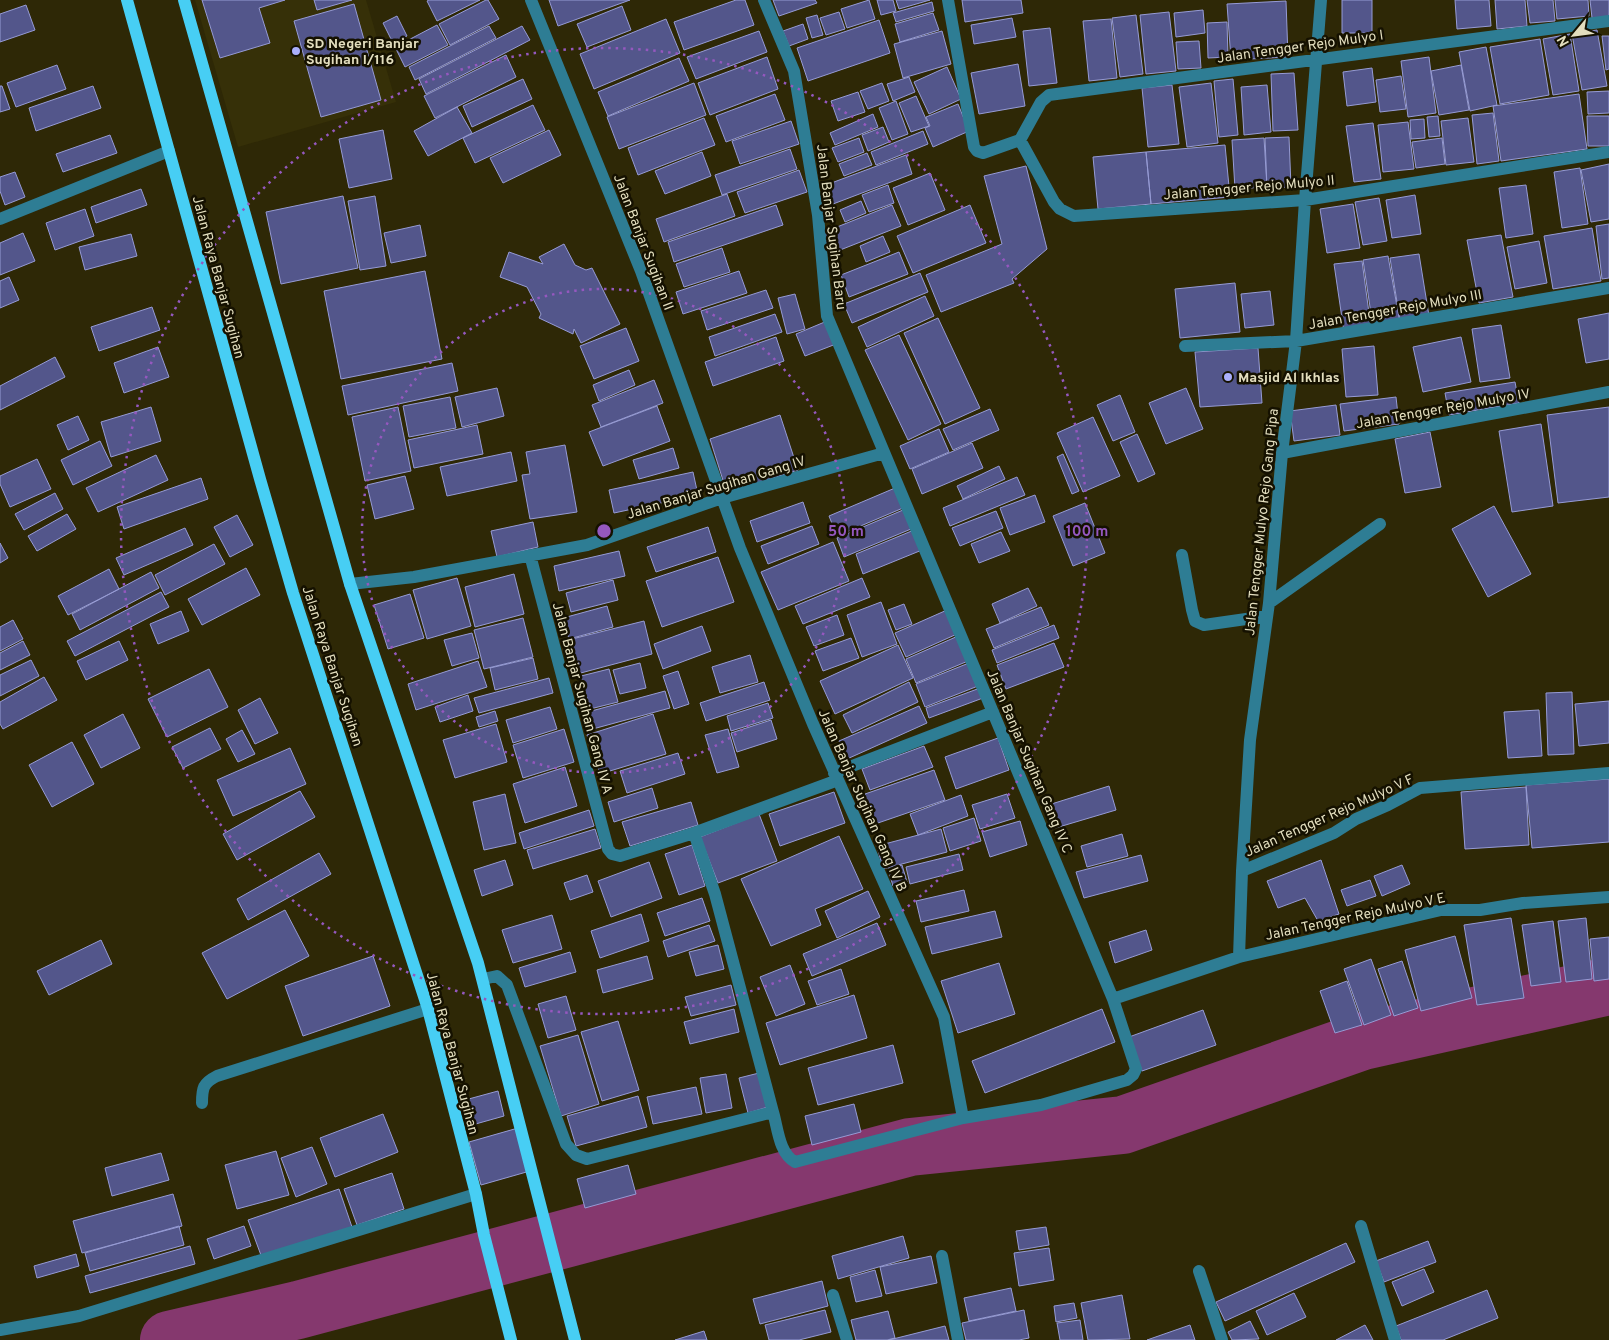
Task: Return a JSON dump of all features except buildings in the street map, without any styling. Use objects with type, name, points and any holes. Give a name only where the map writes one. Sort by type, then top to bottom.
[{"type":"main road","name":"Jalan Raya Banjar Sugihan","points":[[127,0],[293,593],[428,1009],[476,1194],[484,1234],[511,1340]]},
{"type":"main road","points":[[184,0],[350,584],[482,979],[574,1338]]},
{"type":"street","name":"Jalan Banjar Sugihan II","points":[[531,0],[641,271],[722,498]]},
{"type":"street","name":"Jalan Banjar Sugihan Baru","points":[[764,0],[794,71],[818,215],[827,316],[884,452]]},
{"type":"street","points":[[948,0],[974,147],[977,151],[983,153],[1020,140]]},
{"type":"street","name":"Jalan Tengger Mulyo Rejo Gang Pipa","points":[[1239,958],[1250,740],[1269,603],[1282,453],[1296,341],[1321,0]]},
{"type":"street","name":"Jalan Tengger Rejo Mulyo I","points":[[1020,140],[1041,102],[1049,95],[1609,20]]},
{"type":"street","name":"Jalan Tengger Rejo Mulyo II","points":[[1020,140],[1054,202],[1060,209],[1074,216],[1305,200],[1609,152]]},
{"type":"street","points":[[0,219],[169,151]]},
{"type":"street","name":"Jalan Tengger Rejo Mulyo III","points":[[1185,346],[1296,341],[1609,288]]},
{"type":"street","name":"Jalan Tengger Rejo Mulyo IV","points":[[1282,453],[1609,392]]},
{"type":"street","name":"Jalan Banjar Sugihan Gang IV","points":[[350,584],[414,577],[587,545],[722,498],[884,452]]},
{"type":"street","name":"Jalan Banjar Sugihan Gang IV C","points":[[884,452],[1113,999],[1136,1070],[1127,1080],[1042,1105],[963,1118]]},
{"type":"street","name":"Jalan Banjar Sugihan Gang IV B","points":[[722,498],[740,548],[836,777],[944,1017],[963,1118]]},
{"type":"street","points":[[1269,603],[1380,524]]},
{"type":"street","name":"Jalan Banjar Sugihan Gang IV A","points":[[530,555],[608,849],[612,854],[620,856],[694,834]]},
{"type":"street","points":[[1182,555],[1195,621],[1204,625],[1267,616]]},
{"type":"street","points":[[963,1118],[795,1162],[789,1158],[784,1152],[715,894],[694,834],[993,712]]},
{"type":"street","name":"Jalan Tengger Rejo Mulyo V F","points":[[1242,871],[1334,833],[1356,819],[1420,788],[1609,773]]},
{"type":"street","name":"Jalan Tengger Rejo Mulyo V E","points":[[1113,999],[1239,958],[1441,910],[1480,910],[1523,903],[1609,898]]},
{"type":"street","points":[[482,979],[496,976],[507,985],[566,1144],[571,1151],[581,1158],[587,1159],[773,1112]]},
{"type":"street","points":[[202,1103],[202,1089],[209,1080],[217,1076],[428,1009]]},
{"type":"street","points":[[0,1330],[79,1316],[476,1194]]},
{"type":"street","points":[[1361,1226],[1394,1340]]},
{"type":"street","points":[[942,1256],[958,1340]]},
{"type":"street","points":[[1199,1271],[1222,1340]]},
{"type":"street","points":[[833,1295],[847,1340]]},
{"type":"shaded area","name":"SD Negeri Banjar Sugihan I/116","points":[[195,0],[366,0],[396,102],[238,147]]},
{"type":"waterway","points":[[169,1340],[298,1310],[910,1147],[1123,1125],[1363,1041],[1609,986]]},
{"type":"place","name":"SD Negeri Banjar Sugihan I/116","points":[[296,51]]},
{"type":"place","name":"Masjid Al Ikhlas","points":[[1228,377]]}]
